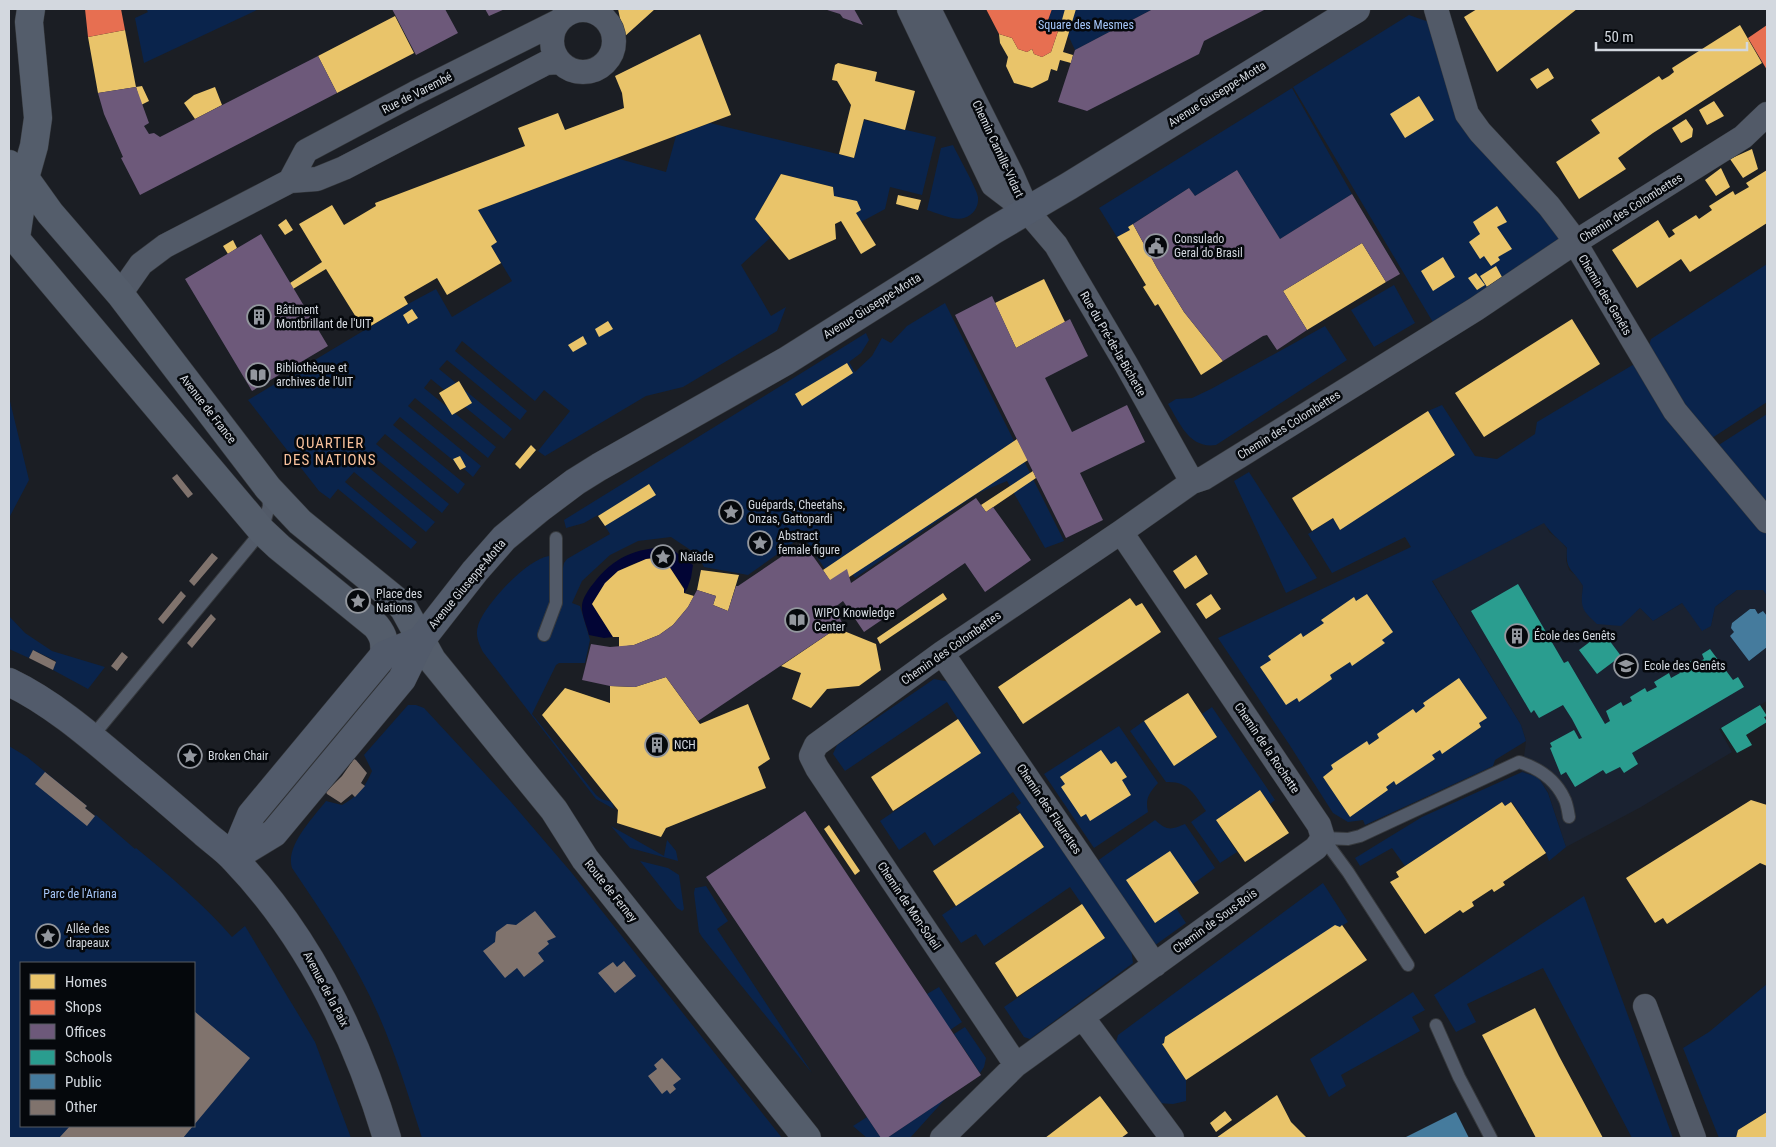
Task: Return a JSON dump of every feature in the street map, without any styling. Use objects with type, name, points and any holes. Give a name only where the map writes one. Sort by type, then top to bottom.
[{"type":"main road","points":[[31,9],[29,22],[38,118],[36,140],[17,171],[13,235],[262,531],[376,626],[385,640],[384,654]]},
{"type":"main road","name":"Avenue Giuseppe-Motta","points":[[421,640],[476,570],[504,538],[574,482],[786,361],[1356,9]]},
{"type":"main road","name":"Avenue de France","points":[[17,171],[50,213],[120,294],[268,488],[300,522],[397,601],[404,609],[421,640]]},
{"type":"main road","points":[[233,858],[251,815],[384,654],[421,640]]},
{"type":"main road","points":[[233,858],[274,833],[402,679],[421,640]]},
{"type":"main road","name":"Route de Ferney","points":[[421,640],[432,660],[554,810],[585,859],[808,1138]]},
{"type":"main road","points":[[9,682],[52,707],[233,858]]},
{"type":"main road","name":"Avenue de la Paix","points":[[233,858],[263,891],[295,934],[324,982],[362,1065],[387,1138]]},
{"type":"street","name":"Chemin Camille-Vidart","points":[[908,9],[992,185],[1027,211]]},
{"type":"street","name":"Chemin Camille-Vidart","points":[[929,9],[1012,175],[1027,211]]},
{"type":"street","name":"Chemin des Genêts","points":[[1436,9],[1467,114],[1480,132],[1549,206],[1568,231],[1675,411],[1767,521]]},
{"type":"street","points":[[582,10],[599,12],[611,26],[614,34],[612,53],[608,61],[593,71],[584,73],[574,72],[559,62],[552,45],[554,28],[566,15],[582,10]]},
{"type":"street","name":"Rue de Varembé","points":[[290,180],[306,151],[415,93],[559,21]]},
{"type":"street","points":[[120,294],[140,264],[165,246],[290,180],[317,179],[344,168],[546,63],[559,62]]},
{"type":"street","name":"Chemin des Colombettes","points":[[816,745],[942,653],[1192,482],[1204,478],[1484,304],[1574,243],[1743,138],[1767,114]]},
{"type":"street","name":"Rue du Pré-de-la-Bichette","points":[[1027,211],[1056,244],[1192,482]]},
{"type":"street","name":"Chemin de la Rochette","points":[[1121,532],[1319,825],[1323,838]]},
{"type":"street","name":"Chemin des Fleurettes","points":[[942,653],[1155,965]]},
{"type":"street","name":"Chemin de Mon-Soleil","points":[[816,745],[812,756],[817,768],[1016,1065]]},
{"type":"street","name":"Chemin de Sous-Bois","points":[[942,1138],[1016,1065],[1316,848],[1323,838]]},
{"type":"street","points":[[1645,1006],[1694,1138]]},
{"type":"street","points":[[1083,1018],[1172,1138]]},
{"type":"lane","points":[[91,738],[262,531],[269,506],[268,488]]},
{"type":"lane","points":[[544,636],[556,603],[556,538]]},
{"type":"lane","points":[[1323,838],[1348,839],[1360,836],[1519,762],[1534,767],[1550,778],[1564,798],[1569,817]]},
{"type":"lane","name":"Chemin de la Rochette","points":[[1323,838],[1408,965]]},
{"type":"lane","points":[[1436,1025],[1458,1077],[1491,1138]]},
{"type":"shaded area","name":"Ecole des Genêts","points":[[1545,522],[1549,532],[1560,540],[1567,549],[1566,561],[1569,570],[1578,577],[1583,586],[1582,598],[1635,612],[1640,608],[1653,621],[1682,603],[1711,626],[1715,607],[1737,590],[1763,590],[1767,596],[1767,701],[1719,729],[1732,752],[1641,807],[1566,847],[1548,792],[1538,777],[1522,772],[1526,741],[1521,725],[1432,580]]},
{"type":"shaded area","points":[[669,547],[693,565],[691,578],[684,593],[684,588],[663,558],[639,562],[629,566],[621,570],[606,584],[592,604],[613,637],[604,638],[589,635],[583,616],[583,600],[601,575],[609,567],[626,556],[646,549]]},
{"type":"green space","points":[[146,9],[259,9],[144,63],[135,18],[148,12]]},
{"type":"green space","name":"Square des Mesmes","points":[[1052,9],[1153,9],[1075,50],[1068,35],[1070,30],[1047,23]]},
{"type":"green space","points":[[1409,15],[1429,22],[1461,116],[1564,237],[1434,324],[1293,87]]},
{"type":"green space","points":[[1292,88],[1352,194],[1280,239],[1237,170],[1195,196],[1189,188],[1128,227],[1130,230],[1117,237],[1099,208]]},
{"type":"green space","points":[[864,120],[936,137],[922,195],[890,187],[885,209],[861,222],[834,196],[833,187],[781,174],[755,219],[770,238],[741,265],[771,316],[786,307],[777,331],[683,387],[646,396],[545,456],[538,451],[570,411],[544,390],[535,401],[462,341],[455,351],[527,411],[520,420],[447,360],[439,369],[512,429],[504,439],[431,379],[424,388],[496,447],[488,458],[415,398],[408,406],[481,466],[473,477],[463,468],[460,470],[454,461],[400,417],[393,425],[465,484],[458,494],[385,434],[376,444],[449,504],[442,513],[369,453],[362,462],[435,522],[426,532],[354,472],[345,482],[417,542],[411,549],[338,489],[330,499],[319,491],[248,400],[436,289],[452,317],[512,281],[491,246],[497,241],[478,210],[616,158],[666,172],[676,136],[710,123],[854,158]]},
{"type":"green space","points":[[953,145],[978,197],[977,207],[973,212],[968,217],[960,219],[927,210],[941,148]]},
{"type":"green space","points":[[1767,264],[1767,402],[1709,440],[1647,353],[1651,339]]},
{"type":"green space","points":[[1394,285],[1415,323],[1374,347],[1351,310]]},
{"type":"green space","points":[[945,303],[1064,541],[1045,548],[1007,481],[978,493],[855,578],[848,567],[831,578],[803,536],[748,575],[704,567],[698,555],[671,537],[638,541],[610,555],[582,581],[572,603],[580,606],[590,640],[585,663],[559,663],[556,665],[532,714],[596,795],[601,799],[612,802],[614,809],[596,799],[483,652],[478,639],[477,629],[482,617],[497,595],[518,574],[540,559],[549,556],[562,573],[567,559],[610,534],[598,515],[584,523],[566,528],[564,520],[866,333],[869,340],[861,353],[849,362],[855,372],[872,356],[882,338],[891,343],[907,326]]},
{"type":"green space","points":[[1325,326],[1347,360],[1216,445],[1199,443],[1186,433],[1168,404],[1176,399],[1192,398],[1211,389]]},
{"type":"green space","points":[[1636,363],[1767,530],[1767,596],[1763,590],[1737,590],[1715,607],[1711,626],[1702,631],[1682,603],[1653,621],[1640,608],[1621,626],[1597,624],[1583,608],[1583,586],[1567,562],[1567,548],[1544,523],[1432,581],[1521,725],[1526,741],[1495,760],[1493,766],[1365,825],[1363,820],[1348,822],[1333,813],[1218,638],[1411,547],[1405,537],[1332,573],[1308,534],[1333,518],[1340,529],[1455,456],[1428,411],[1442,405],[1475,456],[1497,459],[1535,434],[1537,422]]},
{"type":"green space","points":[[9,397],[29,480],[9,518]]},
{"type":"green space","points":[[1767,414],[1767,507],[1714,448]]},
{"type":"green space","points":[[1249,472],[1317,578],[1286,593],[1234,481]]},
{"type":"green space","points":[[9,616],[25,633],[52,651],[105,667],[88,689],[53,670],[56,661],[33,650],[29,658],[9,649]]},
{"type":"green space","points":[[934,679],[950,682],[1131,948],[1133,963],[1030,1039],[1024,1037],[1004,1007],[1105,938],[1070,887],[984,946],[976,934],[961,943],[942,915],[1044,847],[1016,807],[1021,803],[1013,792],[934,846],[925,832],[899,850],[880,821],[980,753],[947,702],[845,771],[833,754],[837,745]]},
{"type":"green space","points":[[408,705],[424,708],[511,802],[571,872],[782,1138],[422,1138],[397,1061],[370,996],[339,940],[292,868],[291,860],[296,842],[326,801],[342,805],[357,795],[372,771],[364,755]]},
{"type":"green space","points":[[1212,707],[1275,800],[1270,804],[1260,790],[1216,820],[1237,852],[1220,863],[1191,822],[1206,811],[1186,786],[1174,782],[1166,782],[1130,731],[1144,721],[1175,765],[1217,738],[1202,714]]},
{"type":"green space","points":[[1119,726],[1158,783],[1148,796],[1148,812],[1094,848],[1044,774]]},
{"type":"green space","name":"Parc de l'Ariana","points":[[9,746],[27,757],[87,806],[85,808],[94,816],[96,815],[161,869],[198,902],[232,937],[245,926],[315,1042],[351,1138],[9,1138]]},
{"type":"green space","points":[[1522,772],[1538,777],[1548,793],[1566,847],[1549,861],[1546,853],[1512,802],[1505,806],[1502,802],[1405,866],[1392,848],[1360,866],[1355,858],[1422,817]]},
{"type":"green space","points":[[1155,820],[1166,828],[1185,824],[1215,868],[1193,884],[1199,893],[1176,908],[1186,923],[1154,946],[1093,864]]},
{"type":"green space","points":[[611,826],[664,856],[667,840],[676,851],[678,861],[630,848]]},
{"type":"green space","points":[[640,861],[668,868],[679,875],[684,909],[682,911],[677,908]]},
{"type":"green space","points":[[1323,883],[1348,922],[1340,927],[1335,926],[1165,1037],[1162,1044],[1186,1080],[1186,1101],[1173,1104],[1158,1103],[1115,1046],[1118,1035]]},
{"type":"green space","points":[[706,886],[728,921],[717,929],[812,1073],[699,932],[694,893],[695,888]]},
{"type":"green space","points":[[1584,896],[1673,1138],[1632,1138],[1543,968],[1467,1004],[1476,1022],[1456,1032],[1434,995]]},
{"type":"green space","points":[[1767,984],[1767,1112],[1738,1130],[1736,1138],[1719,1138],[1683,1048],[1709,1032]]},
{"type":"green space","points":[[939,987],[962,1022],[950,1030],[927,994]]},
{"type":"green space","points":[[1413,992],[1425,1010],[1412,1017],[1420,1031],[1341,1075],[1346,1086],[1329,1097],[1310,1059]]},
{"type":"green space","points":[[965,1027],[986,1058],[980,1073],[954,1034]]},
{"type":"green space","points":[[946,1098],[910,1138],[887,1138]]},
{"type":"green space","points":[[867,1117],[881,1138],[867,1138],[853,1126]]},
{"type":"building: Homes","points":[[618,9],[655,9],[624,37]]},
{"type":"building: Homes","points":[[1065,9],[1076,9],[1063,52],[1073,55],[1071,63],[1060,60],[1057,71],[1051,69],[1048,80],[1032,88],[1014,83],[1006,66],[1008,57],[1000,43],[999,34],[1012,38],[1018,49],[1027,52],[1032,49],[1034,54],[1042,57],[1051,52],[1058,31],[1055,26],[1060,27]]},
{"type":"building: Homes","points":[[1477,9],[1577,9],[1497,72],[1464,17]]},
{"type":"building: Homes","points":[[395,16],[414,53],[337,93],[318,56]]},
{"type":"building: Homes","points":[[1740,25],[1762,63],[1653,133],[1618,158],[1626,169],[1579,199],[1556,162],[1600,133],[1591,120],[1659,76],[1662,80],[1669,76],[1674,72],[1672,68]]},
{"type":"building: Homes","points":[[125,30],[136,87],[98,93],[88,37]]},
{"type":"building: Homes","points":[[700,34],[731,115],[478,210],[497,242],[491,246],[501,263],[447,295],[437,278],[404,297],[408,304],[364,330],[326,269],[293,289],[290,283],[322,262],[299,224],[332,205],[344,225],[376,206],[375,203],[525,146],[518,128],[558,113],[565,130],[624,108],[622,93],[615,76]]},
{"type":"building: Homes","points":[[838,63],[877,72],[875,81],[915,91],[905,130],[864,119],[854,158],[839,154],[851,105],[837,81],[832,80],[835,65]]},
{"type":"building: Homes","points":[[1548,68],[1554,78],[1537,89],[1530,79]]},
{"type":"building: Homes","points":[[142,86],[149,101],[141,105],[136,87]]},
{"type":"building: Homes","points":[[215,87],[222,105],[195,119],[184,103],[194,95]]},
{"type":"building: Homes","points":[[1419,96],[1434,120],[1405,138],[1390,114]]},
{"type":"building: Homes","points":[[1714,101],[1724,116],[1707,125],[1699,110]]},
{"type":"building: Homes","points":[[1686,119],[1693,129],[1692,137],[1681,143],[1672,128]]},
{"type":"building: Homes","points":[[1752,149],[1758,169],[1743,178],[1730,159]]},
{"type":"building: Homes","points":[[1721,168],[1730,187],[1716,196],[1705,180]]},
{"type":"building: Homes","points":[[1767,170],[1767,223],[1690,272],[1681,259],[1637,288],[1612,250],[1658,220],[1669,238],[1675,234],[1672,230],[1696,215],[1699,219],[1712,210],[1709,206],[1733,191],[1735,195],[1749,187],[1746,183]]},
{"type":"building: Homes","points":[[781,174],[833,187],[834,196],[857,201],[861,210],[856,213],[876,245],[861,254],[841,221],[835,224],[836,239],[789,260],[755,219]]},
{"type":"building: Homes","points":[[898,195],[921,200],[918,210],[896,204]]},
{"type":"building: Homes","points":[[1497,206],[1507,222],[1497,227],[1512,249],[1498,257],[1500,260],[1491,266],[1484,256],[1480,259],[1469,242],[1480,234],[1473,222]]},
{"type":"building: Homes","points":[[286,219],[293,230],[285,235],[278,225]]},
{"type":"building: Homes","points":[[1133,224],[1184,312],[1223,361],[1201,375],[1158,304],[1155,306],[1143,287],[1146,285],[1117,237],[1130,230],[1128,227]]},
{"type":"building: Homes","points":[[233,240],[237,248],[228,254],[223,246]]},
{"type":"building: Homes","points":[[1362,243],[1386,282],[1307,330],[1283,291]]},
{"type":"building: Homes","points":[[1443,257],[1455,277],[1433,291],[1421,271]]},
{"type":"building: Homes","points":[[1496,266],[1502,277],[1487,287],[1480,276]]},
{"type":"building: Homes","points":[[1476,273],[1485,285],[1477,290],[1468,278]]},
{"type":"building: Homes","points":[[1044,279],[1065,322],[1016,348],[995,303]]},
{"type":"building: Homes","points":[[412,309],[418,318],[408,324],[403,315]]},
{"type":"building: Homes","points":[[1572,319],[1600,364],[1484,437],[1455,393]]},
{"type":"building: Homes","points":[[608,321],[613,329],[599,337],[595,329]]},
{"type":"building: Homes","points":[[583,336],[587,344],[573,352],[568,345]]},
{"type":"building: Homes","points":[[847,363],[853,373],[802,406],[795,394]]},
{"type":"building: Homes","points":[[459,381],[472,403],[452,415],[439,393]]},
{"type":"building: Homes","points":[[1428,411],[1455,455],[1340,530],[1333,518],[1312,531],[1292,498]]},
{"type":"building: Homes","points":[[1017,439],[1028,460],[834,587],[823,570]]},
{"type":"building: Homes","points":[[531,445],[536,450],[520,469],[515,464]]},
{"type":"building: Homes","points":[[460,456],[466,467],[460,470],[453,459]]},
{"type":"building: Homes","points":[[1033,471],[1036,478],[986,512],[981,505]]},
{"type":"building: Homes","points":[[649,484],[656,495],[605,526],[598,516]]},
{"type":"building: Homes","points":[[1196,555],[1208,574],[1185,589],[1173,571]]},
{"type":"building: Homes","points":[[663,557],[684,589],[684,593],[694,596],[688,607],[673,625],[659,635],[634,645],[619,647],[619,637],[613,637],[592,604],[605,583],[618,571],[646,559]]},
{"type":"building: Homes","points":[[701,570],[739,575],[728,611],[713,605],[716,596],[697,590]]},
{"type":"building: Homes","points":[[943,593],[947,599],[880,644],[877,638]]},
{"type":"building: Homes","points":[[1211,594],[1221,609],[1206,619],[1196,604]]},
{"type":"building: Homes","points":[[1367,594],[1393,632],[1382,640],[1385,643],[1352,666],[1350,662],[1330,675],[1332,679],[1299,702],[1297,698],[1286,705],[1260,667],[1271,660],[1268,656],[1301,633],[1303,637],[1324,623],[1321,620],[1354,597],[1356,601]]},
{"type":"building: Homes","points":[[1130,598],[1136,606],[1142,603],[1161,632],[1023,724],[998,687]]},
{"type":"building: Homes","points":[[843,624],[844,631],[876,644],[881,670],[859,686],[827,689],[811,708],[792,699],[801,673],[781,666]]},
{"type":"building: Homes","name":"NCH","points":[[666,677],[700,724],[748,704],[770,759],[758,767],[766,788],[666,828],[661,837],[617,823],[618,810],[542,715],[565,688],[610,703],[610,686],[635,687]]},
{"type":"building: Homes","points":[[1459,678],[1487,718],[1479,723],[1481,727],[1442,754],[1440,750],[1432,755],[1435,759],[1396,785],[1394,781],[1386,787],[1388,790],[1350,817],[1323,777],[1333,769],[1331,765],[1367,741],[1369,745],[1379,738],[1377,734],[1413,709],[1416,713],[1425,706],[1423,703]]},
{"type":"building: Homes","points":[[1188,693],[1217,737],[1174,766],[1144,721]]},
{"type":"building: Homes","points":[[958,719],[981,753],[893,811],[871,777]]},
{"type":"building: Homes","points":[[1101,750],[1111,764],[1116,761],[1127,777],[1122,780],[1131,795],[1090,821],[1086,814],[1081,817],[1061,787],[1065,784],[1060,777]]},
{"type":"building: Homes","points":[[1260,790],[1289,833],[1245,862],[1216,820]]},
{"type":"building: Homes","points":[[1751,800],[1767,805],[1767,866],[1760,863],[1667,924],[1663,918],[1655,923],[1626,878]]},
{"type":"building: Homes","points":[[1502,802],[1505,806],[1511,802],[1546,853],[1503,882],[1505,885],[1494,892],[1492,889],[1472,902],[1474,906],[1463,913],[1460,910],[1425,934],[1390,882],[1399,877],[1396,872]]},
{"type":"building: Homes","points":[[1020,813],[1044,847],[956,906],[933,871]]},
{"type":"building: Homes","points":[[829,825],[860,871],[855,875],[824,829]]},
{"type":"building: Homes","points":[[1170,851],[1199,893],[1155,923],[1126,880]]},
{"type":"building: Homes","points":[[1082,904],[1105,938],[1017,997],[995,963]]},
{"type":"building: Homes","points":[[1335,925],[1340,927],[1342,925],[1367,960],[1186,1080],[1162,1044],[1165,1037]]},
{"type":"building: Homes","points":[[1535,1008],[1603,1138],[1536,1138],[1482,1035]]},
{"type":"building: Homes","points":[[1277,1095],[1291,1122],[1307,1138],[1216,1138]]},
{"type":"building: Homes","points":[[1100,1096],[1128,1133],[1121,1138],[1045,1138]]},
{"type":"building: Homes","points":[[1225,1111],[1232,1120],[1216,1132],[1210,1123]]},
{"type":"building: Homes","points":[[1767,1112],[1767,1138],[1736,1138],[1738,1130]]},
{"type":"building: Shops","points":[[85,9],[121,9],[125,30],[88,37]]},
{"type":"building: Shops","points":[[986,9],[1052,9],[1047,23],[1055,26],[1058,31],[1051,52],[1042,57],[1034,54],[1032,49],[1027,52],[1018,49],[1012,38],[999,34]]},
{"type":"building: Shops","points":[[1767,25],[1767,70],[1748,38]]},
{"type":"building: Offices","points":[[392,9],[445,9],[458,33],[416,55]]},
{"type":"building: Offices","points":[[485,9],[505,9],[489,16]]},
{"type":"building: Offices","points":[[824,9],[854,9],[863,25],[843,18],[840,14]]},
{"type":"building: Offices","points":[[1153,9],[1266,9],[1204,41],[1199,54],[1087,111],[1058,102],[1075,50]]},
{"type":"building: Offices","points":[[318,56],[337,93],[140,195],[121,158],[123,157],[104,114],[98,93],[136,87],[149,123],[144,126],[149,134],[154,133],[160,137]]},
{"type":"building: Offices","points":[[1237,170],[1280,239],[1352,194],[1400,274],[1386,282],[1362,243],[1283,291],[1307,330],[1277,350],[1267,335],[1263,336],[1223,361],[1184,312],[1133,224],[1189,188],[1195,196]]},
{"type":"building: Offices","name":"Bâtiment Montbrillant de l'UIT","points":[[261,234],[328,346],[252,391],[185,279]]},
{"type":"building: Offices","points":[[992,296],[1016,348],[1070,319],[1088,356],[1045,378],[1072,432],[1127,405],[1145,442],[1080,473],[1103,520],[1066,538],[955,315]]},
{"type":"building: Offices","points":[[976,498],[986,512],[993,507],[1031,560],[985,592],[965,563],[864,632],[843,601],[834,608],[843,624],[698,721],[666,677],[635,687],[610,686],[582,680],[591,644],[610,647],[634,645],[659,635],[673,625],[688,607],[697,590],[716,596],[713,605],[728,611],[736,586],[803,542],[830,580],[847,569],[851,583]]},
{"type":"building: Offices","points":[[805,811],[981,1075],[887,1138],[881,1138],[706,877]]},
{"type":"building: Schools","points":[[1518,584],[1564,663],[1568,661],[1605,724],[1610,721],[1606,711],[1621,702],[1623,706],[1632,701],[1630,697],[1645,688],[1647,692],[1657,687],[1654,682],[1669,673],[1671,678],[1680,673],[1678,668],[1693,660],[1696,664],[1704,659],[1702,654],[1710,649],[1733,680],[1738,677],[1744,687],[1632,753],[1638,764],[1624,773],[1620,767],[1606,774],[1603,770],[1575,787],[1566,772],[1561,775],[1550,748],[1552,747],[1550,743],[1574,730],[1579,739],[1582,738],[1572,719],[1563,705],[1539,718],[1534,710],[1531,713],[1471,611]]},
{"type":"building: Schools","points":[[1603,632],[1621,656],[1597,674],[1579,650]]},
{"type":"building: Schools","points":[[1760,705],[1767,716],[1764,717],[1767,722],[1746,735],[1752,745],[1737,753],[1721,728]]},
{"type":"building: Public","points":[[1750,609],[1755,609],[1758,614],[1763,611],[1767,616],[1767,647],[1749,661],[1730,636],[1734,632],[1731,628],[1732,623]]},
{"type":"building: Public","points":[[1456,1112],[1469,1138],[1404,1138]]},
{"type":"building: Other","points":[[177,474],[193,494],[188,498],[172,478]]},
{"type":"building: Other","points":[[212,553],[218,558],[194,586],[189,581]]},
{"type":"building: Other","points":[[181,591],[186,596],[163,624],[158,619]]},
{"type":"building: Other","points":[[211,614],[216,619],[192,648],[187,643]]},
{"type":"building: Other","points":[[33,650],[56,662],[53,670],[29,658]]},
{"type":"building: Other","points":[[122,652],[128,657],[117,671],[111,666]]},
{"type":"building: Other","points":[[354,759],[367,773],[361,783],[365,786],[355,797],[352,794],[341,803],[326,792],[342,776]]},
{"type":"building: Other","points":[[45,772],[87,806],[85,808],[95,816],[87,826],[35,784]]},
{"type":"building: Other","points":[[535,911],[556,937],[547,941],[549,944],[538,953],[544,961],[524,977],[517,968],[505,978],[483,951],[495,942],[496,932],[507,924],[516,925]]},
{"type":"building: Other","points":[[624,961],[636,976],[615,993],[598,973],[613,962],[617,967]]},
{"type":"building: Other","points":[[195,1012],[250,1058],[195,1124]]},
{"type":"building: Other","points":[[662,1058],[681,1079],[673,1085],[676,1089],[670,1094],[667,1090],[662,1094],[648,1076],[657,1069],[654,1065]]},
{"type":"building: Other","points":[[69,1127],[192,1127],[183,1138],[59,1138]]},
{"type":"place","name":"Consulado Geral do Brasil","points":[[1156,246]]},
{"type":"place","name":"Bâtiment Montbrillant de l'UIT","points":[[259,317]]},
{"type":"place","name":"Bibliothèque et archives de l'UIT","points":[[258,375]]},
{"type":"place","name":"Guépards, Cheetahs, Onzas, Gattopardi","points":[[731,512]]},
{"type":"place","name":"Abstract female figure","points":[[760,543]]},
{"type":"place","name":"Naïade","points":[[663,557]]},
{"type":"place","name":"Place des Nations","points":[[358,601]]},
{"type":"place","name":"WIPO Knowledge Center","points":[[797,620]]},
{"type":"place","name":"École des Genêts","points":[[1517,636]]},
{"type":"place","name":"Ecole des Genêts","points":[[1626,666]]},
{"type":"place","name":"NCH","points":[[657,745]]},
{"type":"place","name":"Broken Chair","points":[[190,756]]},
{"type":"place","name":"Allée des drapeaux","points":[[48,936]]},
{"type":"district","name":"QUARTIER DES NATIONS","points":[[330,452]]}]
